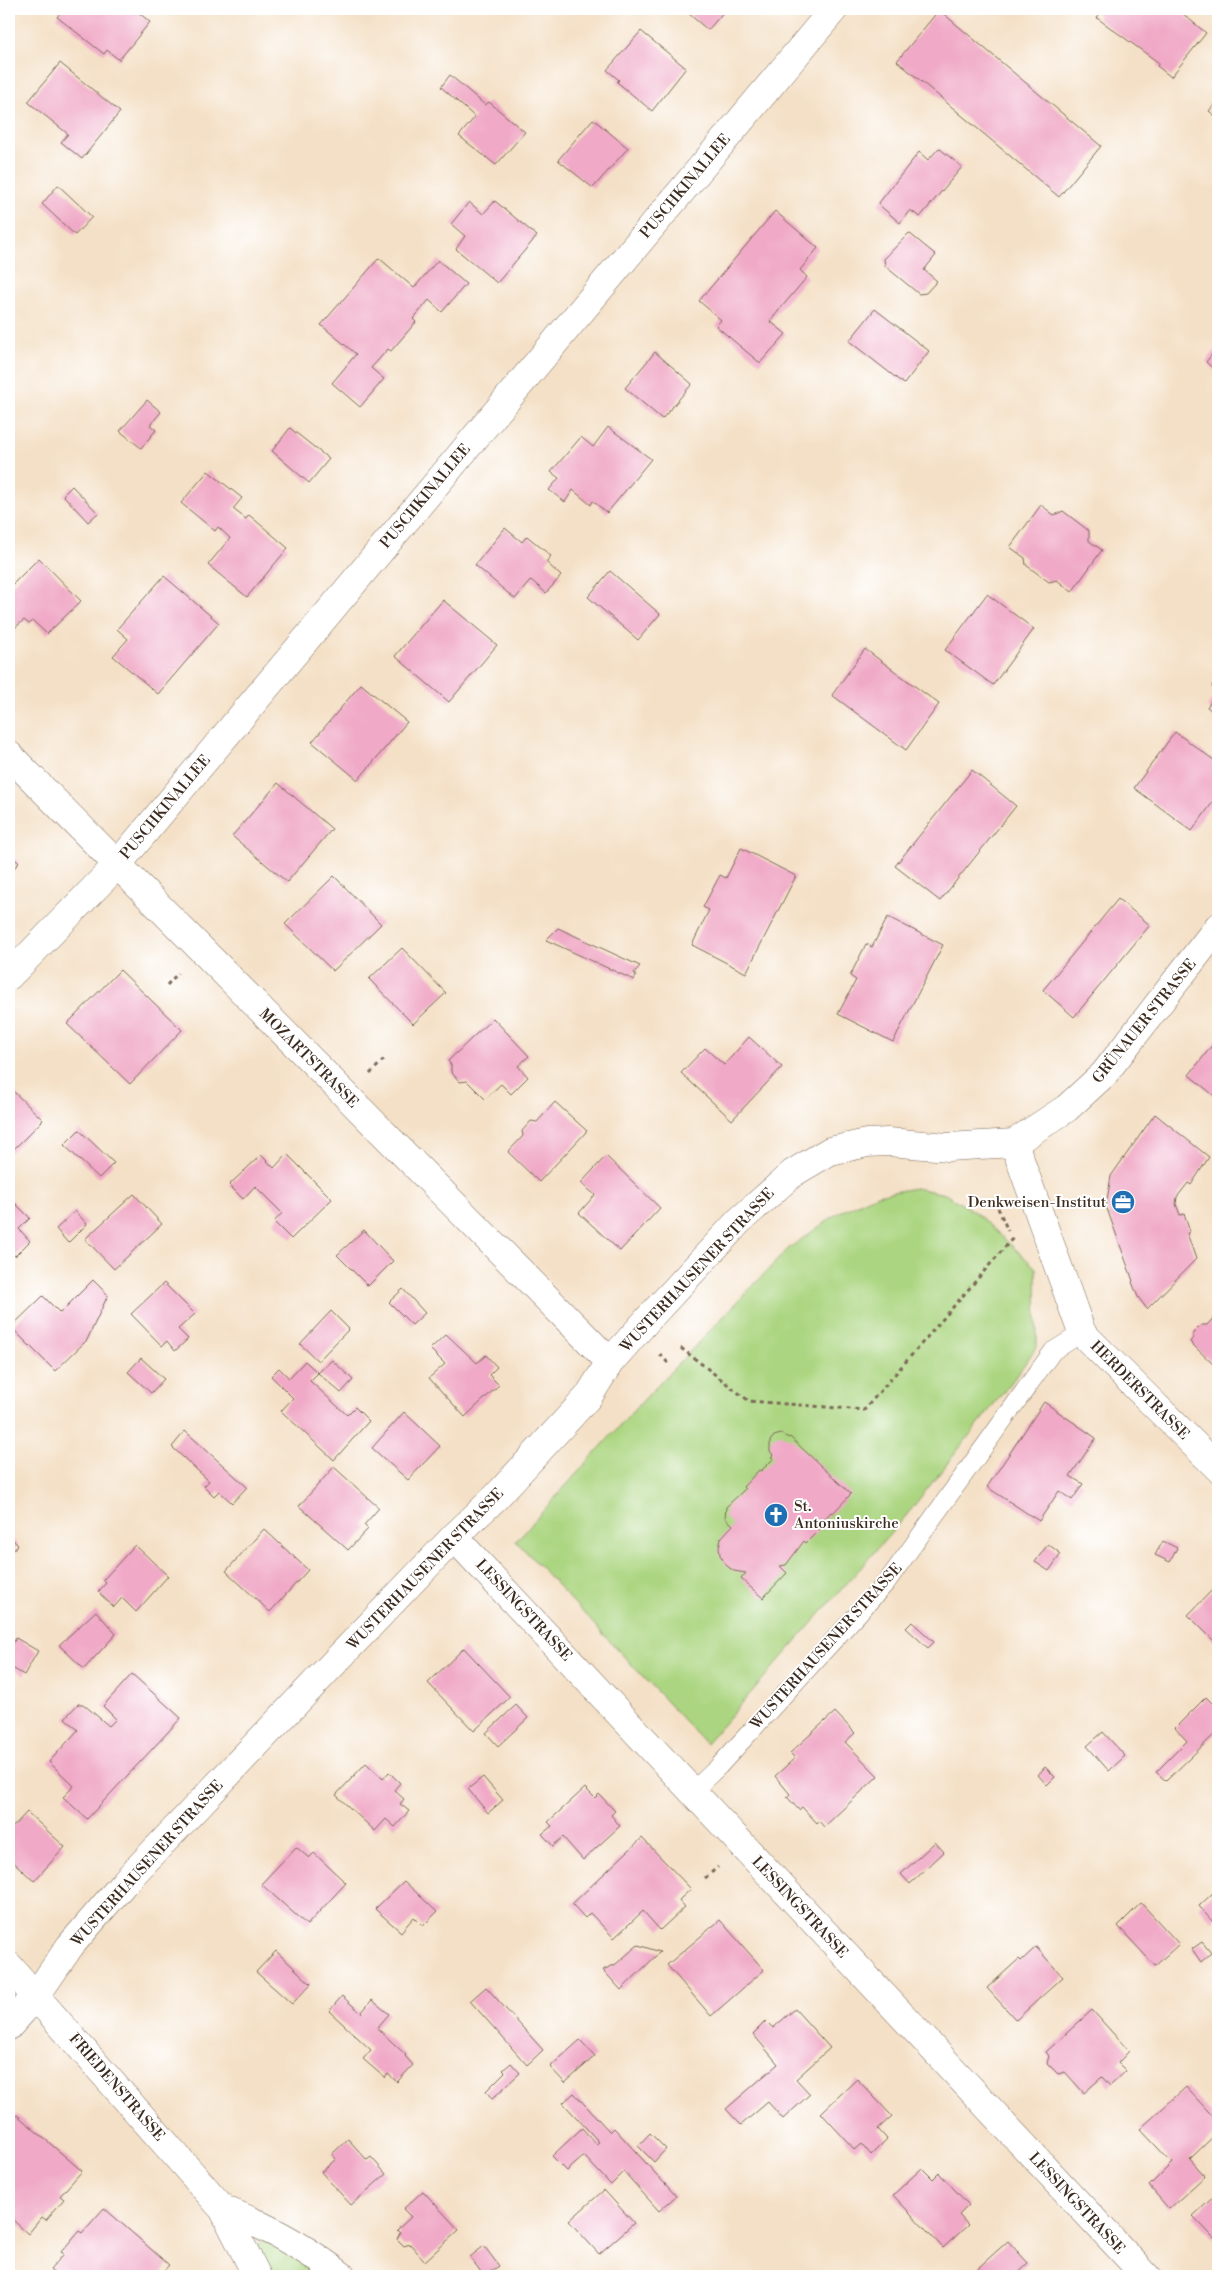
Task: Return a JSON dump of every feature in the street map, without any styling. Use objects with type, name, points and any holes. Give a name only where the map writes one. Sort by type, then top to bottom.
[{"type":"street","name":"PUSCHKINALLEE","points":[[9,976],[118,865],[834,9]]},
{"type":"street","name":"MOZARTSTRASSE","points":[[9,754],[610,1362]]},
{"type":"street","name":"GRÜNAUER STRASSE","points":[[1014,1143],[1067,1108],[1104,1074],[1218,927]]},
{"type":"street","name":"WUSTERHAUSENER STRASSE","points":[[9,2026],[35,1997],[70,1946],[124,1883],[454,1537],[496,1497],[588,1397],[610,1362],[765,1196],[793,1173],[830,1151],[866,1143],[888,1142],[948,1147],[1014,1143]]},
{"type":"street","points":[[1014,1143],[1082,1333]]},
{"type":"street","name":"HERDERSTRASSE","points":[[1082,1333],[1218,1468]]},
{"type":"street","name":"LESSINGSTRASSE","points":[[454,1537],[1146,2276]]},
{"type":"street","name":"FRIEDENSTRASSE","points":[[9,1966],[223,2209],[257,2276]]},
{"type":"street","name":"FRIEDENSTRASSE","points":[[223,2209],[265,2225],[313,2253],[342,2276]]},
{"type":"lane","name":"WUSTERHAUSENER STRASSE","points":[[692,1792],[719,1766],[886,1583],[1053,1351],[1082,1333]]},
{"type":"path","points":[[681,1348],[749,1401],[864,1410],[1012,1239],[998,1208]]},
{"type":"green space","points":[[915,1188],[945,1194],[975,1212],[1036,1268],[1037,1346],[1017,1375],[905,1517],[706,1744],[516,1541],[635,1409],[788,1249],[838,1213],[877,1195]]},
{"type":"green space","points":[[264,2240],[326,2276],[273,2276],[256,2247]]},
{"type":"building","points":[[63,9],[141,9],[138,12],[150,22],[119,60],[107,50],[104,54],[57,17]]},
{"type":"building","points":[[683,9],[726,9],[708,30]]},
{"type":"building","points":[[1091,9],[1186,9],[1183,14],[1206,33],[1171,77],[1157,66],[1159,63],[1097,18],[1099,15]]},
{"type":"building","points":[[939,10],[1101,146],[1059,197],[897,61]]},
{"type":"building","points":[[641,31],[686,68],[652,111],[617,82],[619,80],[607,70]]},
{"type":"building","points":[[60,63],[120,112],[82,159],[61,142],[68,134],[28,102]]},
{"type":"building","points":[[450,75],[485,105],[489,102],[525,132],[496,165],[459,136],[475,117],[441,87]]},
{"type":"building","points":[[1218,100],[1218,118],[1209,111]]},
{"type":"building","points":[[593,119],[628,148],[593,188],[558,160]]},
{"type":"building","points":[[939,148],[962,167],[920,217],[910,210],[900,223],[878,204],[919,152],[928,160]]},
{"type":"building","points":[[58,185],[92,217],[75,235],[42,204]]},
{"type":"building","points":[[495,201],[537,236],[497,283],[456,249],[465,236],[451,224],[469,202],[483,214]]},
{"type":"building","points":[[775,211],[818,248],[800,270],[807,277],[770,321],[786,334],[760,363],[716,326],[721,320],[699,301]]},
{"type":"building","points":[[909,233],[936,255],[924,270],[937,281],[926,293],[919,294],[885,266],[884,259]]},
{"type":"building","points":[[379,258],[414,288],[438,260],[466,284],[442,312],[429,300],[413,319],[416,322],[391,351],[388,349],[371,368],[384,379],[360,407],[332,383],[356,354],[321,325]]},
{"type":"building","points":[[875,309],[929,351],[904,384],[849,341]]},
{"type":"building","points":[[1218,347],[1218,373],[1206,362]]},
{"type":"building","points":[[655,352],[692,384],[662,419],[625,388]]},
{"type":"building","points":[[147,400],[161,412],[150,425],[156,430],[141,448],[120,431]]},
{"type":"building","points":[[608,427],[651,459],[607,513],[593,501],[591,505],[573,490],[565,502],[549,490],[559,478],[551,472],[581,437],[593,447]]},
{"type":"building","points":[[290,428],[329,459],[309,483],[272,451]]},
{"type":"building","points":[[208,471],[242,498],[233,509],[246,519],[249,515],[288,548],[247,597],[208,565],[230,538],[218,527],[215,531],[181,503]]},
{"type":"building","points":[[72,486],[98,513],[88,522],[63,495]]},
{"type":"building","points":[[1041,505],[1054,515],[1063,511],[1089,531],[1089,541],[1102,550],[1072,592],[1057,580],[1049,582],[1026,565],[1025,558],[1010,547]]},
{"type":"building","points":[[505,528],[522,542],[527,536],[551,556],[546,562],[561,576],[546,593],[531,580],[515,599],[475,565]]},
{"type":"building","points":[[39,558],[81,601],[47,634],[33,621],[29,624],[24,620],[9,633],[9,579],[13,584]]},
{"type":"building","points":[[610,571],[660,614],[638,640],[588,597]]},
{"type":"building","points":[[164,576],[219,623],[158,694],[113,656],[128,639],[117,629]]},
{"type":"building","points":[[987,594],[1034,629],[993,685],[945,650]]},
{"type":"building","points":[[443,600],[497,645],[449,702],[395,656]]},
{"type":"building","points":[[865,649],[939,704],[906,750],[832,695]]},
{"type":"building","points":[[1218,678],[1218,716],[1207,707],[1216,694],[1212,686]]},
{"type":"building","points":[[361,684],[407,722],[358,780],[312,742]]},
{"type":"building","points":[[1175,732],[1218,763],[1218,795],[1192,831],[1134,788]]},
{"type":"building","points":[[972,770],[1016,806],[940,901],[895,866]]},
{"type":"building","points":[[278,783],[332,829],[287,882],[232,836]]},
{"type":"building","points":[[741,848],[796,876],[746,973],[692,945],[709,910],[703,907],[720,875],[726,878]]},
{"type":"building","points":[[9,853],[19,863],[9,873]]},
{"type":"building","points":[[334,876],[381,924],[333,971],[285,924]]},
{"type":"building","points":[[1118,899],[1150,925],[1074,1017],[1043,990]]},
{"type":"building","points":[[888,917],[943,945],[893,1042],[838,1014],[856,980],[850,976],[866,944],[872,947]]},
{"type":"building","points":[[558,928],[640,966],[634,973],[636,976],[634,980],[546,940]]},
{"type":"building","points":[[402,948],[446,993],[413,1024],[369,979]]},
{"type":"building","points":[[120,970],[182,1030],[130,1084],[67,1024]]},
{"type":"building","points":[[493,1018],[529,1056],[518,1066],[528,1077],[511,1094],[501,1084],[485,1099],[467,1081],[460,1082],[451,1072],[451,1065],[448,1061]]},
{"type":"building","points":[[749,1037],[782,1067],[732,1120],[681,1073],[705,1048],[724,1065]]},
{"type":"building","points":[[1218,1038],[1218,1099],[1189,1075]]},
{"type":"building","points":[[9,1087],[43,1120],[10,1153],[9,1152]]},
{"type":"building","points":[[555,1102],[587,1131],[539,1182],[508,1152],[523,1136],[522,1131],[531,1121],[537,1122]]},
{"type":"building","points":[[1155,1114],[1209,1157],[1191,1185],[1188,1183],[1177,1197],[1176,1204],[1180,1215],[1184,1214],[1190,1232],[1187,1233],[1196,1259],[1147,1309],[1138,1297],[1132,1282],[1106,1206],[1111,1176]]},
{"type":"building","points":[[79,1130],[114,1163],[99,1178],[64,1145]]},
{"type":"building","points":[[287,1154],[332,1199],[291,1239],[274,1222],[282,1213],[255,1186],[243,1199],[229,1185],[261,1155],[274,1168]]},
{"type":"building","points":[[606,1156],[660,1208],[620,1251],[579,1213],[595,1195],[581,1183]]},
{"type":"building","points":[[134,1194],[162,1224],[114,1269],[85,1239]]},
{"type":"building","points":[[9,1197],[30,1218],[19,1229],[30,1241],[15,1256],[9,1250]]},
{"type":"building","points":[[75,1211],[87,1224],[68,1243],[56,1229]]},
{"type":"building","points":[[364,1230],[393,1261],[368,1286],[337,1255]]},
{"type":"building","points":[[93,1280],[108,1295],[87,1340],[55,1371],[11,1327],[43,1296],[60,1313]]},
{"type":"building","points":[[164,1283],[195,1314],[178,1329],[188,1339],[175,1351],[167,1341],[162,1346],[131,1314]]},
{"type":"building","points":[[403,1289],[425,1313],[412,1325],[389,1302]]},
{"type":"building","points":[[331,1311],[349,1329],[318,1361],[300,1344]]},
{"type":"building","points":[[1218,1313],[1218,1369],[1190,1342],[1193,1338],[1193,1333],[1201,1325],[1207,1325]]},
{"type":"building","points":[[446,1334],[477,1363],[486,1355],[497,1367],[489,1375],[499,1385],[465,1417],[429,1378],[445,1364],[430,1349]]},
{"type":"building","points":[[141,1358],[164,1379],[151,1393],[128,1372]]},
{"type":"building","points":[[332,1360],[353,1380],[341,1393],[318,1373]]},
{"type":"building","points":[[305,1361],[318,1373],[310,1381],[347,1415],[355,1407],[369,1421],[334,1460],[281,1411],[293,1398],[271,1376],[279,1368],[289,1378]]},
{"type":"building","points":[[1044,1402],[1096,1438],[1070,1476],[1083,1484],[1072,1500],[1059,1491],[1039,1521],[987,1487]]},
{"type":"building","points":[[404,1412],[440,1446],[408,1480],[372,1448]]},
{"type":"building","points":[[185,1431],[247,1487],[232,1503],[219,1491],[214,1496],[204,1486],[209,1481],[172,1447]]},
{"type":"building","name":"St. Antoniuskirche","points":[[781,1434],[790,1437],[851,1494],[818,1526],[821,1528],[806,1543],[804,1541],[786,1565],[780,1566],[787,1573],[763,1598],[741,1579],[746,1573],[734,1571],[727,1566],[720,1555],[719,1547],[721,1538],[733,1525],[725,1518],[726,1507],[745,1489],[743,1487],[759,1470],[761,1471],[774,1458],[771,1457],[773,1455],[770,1451],[770,1441],[774,1436]]},
{"type":"building","points":[[334,1467],[379,1508],[364,1525],[368,1529],[348,1550],[299,1506]]},
{"type":"building","points":[[264,1529],[308,1570],[270,1612],[226,1571]]},
{"type":"building","points":[[9,1536],[18,1545],[9,1553]]},
{"type":"building","points":[[1163,1541],[1177,1548],[1170,1562],[1155,1555]]},
{"type":"building","points":[[1048,1544],[1061,1554],[1049,1571],[1035,1562]]},
{"type":"building","points":[[135,1545],[168,1576],[136,1612],[122,1598],[114,1607],[98,1592],[106,1583],[103,1580]]},
{"type":"building","points":[[1218,1584],[1218,1645],[1188,1615]]},
{"type":"building","points":[[96,1611],[116,1634],[84,1669],[59,1645]]},
{"type":"building","points":[[912,1622],[934,1642],[928,1648],[906,1628]]},
{"type":"building","points":[[16,1638],[38,1651],[24,1675],[9,1666],[9,1650]]},
{"type":"building","points":[[464,1648],[510,1697],[474,1731],[428,1683]]},
{"type":"building","points":[[132,1674],[181,1718],[87,1819],[63,1797],[74,1786],[49,1762],[78,1730],[65,1718],[78,1704],[83,1704],[109,1726],[116,1719],[103,1706]]},
{"type":"building","points":[[1206,1697],[1218,1709],[1218,1731],[1166,1781],[1156,1772],[1187,1741],[1175,1728]]},
{"type":"building","points":[[516,1705],[528,1718],[498,1746],[486,1733]]},
{"type":"building","points":[[835,1712],[855,1733],[845,1742],[878,1776],[824,1827],[819,1821],[817,1823],[802,1807],[799,1810],[787,1797],[790,1794],[775,1776],[795,1758],[790,1753]]},
{"type":"building","points":[[1103,1732],[1125,1756],[1109,1771],[1087,1746]]},
{"type":"building","points":[[366,1763],[383,1779],[389,1772],[400,1783],[394,1790],[404,1799],[400,1804],[409,1811],[395,1827],[386,1819],[375,1831],[336,1795]]},
{"type":"building","points":[[1045,1767],[1055,1777],[1047,1785],[1038,1775]]},
{"type":"building","points":[[483,1777],[503,1800],[488,1813],[468,1789]]},
{"type":"building","points":[[585,1788],[595,1798],[599,1794],[615,1811],[611,1815],[620,1826],[583,1860],[563,1837],[553,1846],[542,1834],[552,1826],[548,1822]]},
{"type":"building","points":[[27,1812],[65,1847],[34,1881],[9,1858],[9,1831]]},
{"type":"building","points":[[642,1838],[691,1889],[679,1900],[685,1907],[660,1930],[643,1911],[614,1938],[590,1913],[585,1918],[572,1904]]},
{"type":"building","points":[[935,1842],[944,1852],[910,1884],[901,1874]]},
{"type":"building","points":[[296,1847],[309,1858],[314,1853],[346,1883],[307,1925],[261,1884]]},
{"type":"building","points":[[404,1881],[437,1912],[423,1926],[414,1917],[401,1932],[375,1909]]},
{"type":"building","points":[[1214,1892],[1218,1897],[1218,1915],[1212,1921],[1199,1906]]},
{"type":"building","points":[[1141,1903],[1179,1944],[1155,1966],[1118,1926]]},
{"type":"building","points":[[720,1920],[764,1970],[711,2016],[667,1965]]},
{"type":"building","points":[[1202,1942],[1211,1953],[1201,1962],[1192,1949]]},
{"type":"building","points":[[638,1945],[660,1952],[621,1990],[603,1970],[616,1964]]},
{"type":"building","points":[[1036,1947],[1063,1977],[1016,2020],[987,1988],[1019,1959],[1021,1961]]},
{"type":"building","points":[[276,1951],[311,1984],[292,2004],[256,1972]]},
{"type":"building","points":[[486,1987],[543,2050],[527,2065],[470,2001]]},
{"type":"building","points":[[342,1996],[361,2013],[372,2000],[389,2014],[377,2028],[406,2055],[413,2065],[397,2082],[388,2074],[385,2078],[363,2059],[371,2050],[329,2011]]},
{"type":"building","points":[[795,2009],[830,2048],[796,2079],[810,2094],[783,2119],[768,2102],[741,2125],[726,2109],[778,2064],[753,2034],[766,2021],[773,2028]]},
{"type":"building","points":[[1092,2010],[1129,2051],[1118,2063],[1126,2071],[1110,2086],[1102,2077],[1084,2093],[1065,2072],[1058,2074],[1047,2063],[1049,2056],[1046,2052]]},
{"type":"building","points":[[580,2040],[595,2056],[565,2083],[550,2067]]},
{"type":"building","points":[[511,2063],[520,2073],[492,2099],[486,2091],[505,2072],[503,2070]]},
{"type":"building","points":[[857,2079],[892,2116],[878,2129],[887,2139],[871,2155],[862,2144],[855,2150],[821,2113]]},
{"type":"building","points":[[1186,2087],[1218,2122],[1218,2132],[1190,2159],[1205,2176],[1169,2209],[1149,2186],[1172,2163],[1140,2129]]},
{"type":"building","points":[[574,2093],[610,2132],[614,2128],[676,2196],[659,2211],[624,2172],[611,2185],[584,2156],[567,2171],[552,2156],[582,2128],[596,2144],[599,2142],[563,2103]]},
{"type":"building","points":[[17,2115],[82,2171],[60,2196],[64,2199],[46,2220],[42,2217],[28,2234],[12,2219],[9,2222],[9,2124]]},
{"type":"building","points":[[650,2133],[666,2149],[654,2162],[638,2146]]},
{"type":"building","points":[[348,2139],[367,2160],[371,2157],[386,2174],[351,2205],[321,2172],[336,2159],[332,2154]]},
{"type":"building","points":[[922,2168],[933,2179],[939,2173],[969,2205],[959,2215],[968,2225],[943,2248],[893,2195]]},
{"type":"building","points":[[604,2190],[634,2223],[599,2254],[569,2221]]},
{"type":"building","points":[[423,2191],[459,2230],[425,2261],[410,2244],[404,2246],[397,2239],[400,2233],[397,2230],[411,2217],[403,2209]]},
{"type":"building","points":[[1218,2193],[1218,2234],[1214,2238],[1193,2216]]},
{"type":"building","points":[[104,2208],[169,2265],[159,2276],[57,2276],[50,2270],[64,2254],[61,2252],[79,2231],[82,2233]]},
{"type":"building","points":[[1008,2241],[1028,2263],[1016,2274],[1019,2276],[969,2276]]},
{"type":"building","points":[[484,2246],[499,2266],[484,2276],[470,2257]]},
{"type":"place","name":"Denkweisen-Institut","points":[[1123,1202]]},
{"type":"place","name":"St. Antoniuskirche","points":[[776,1515]]}]
